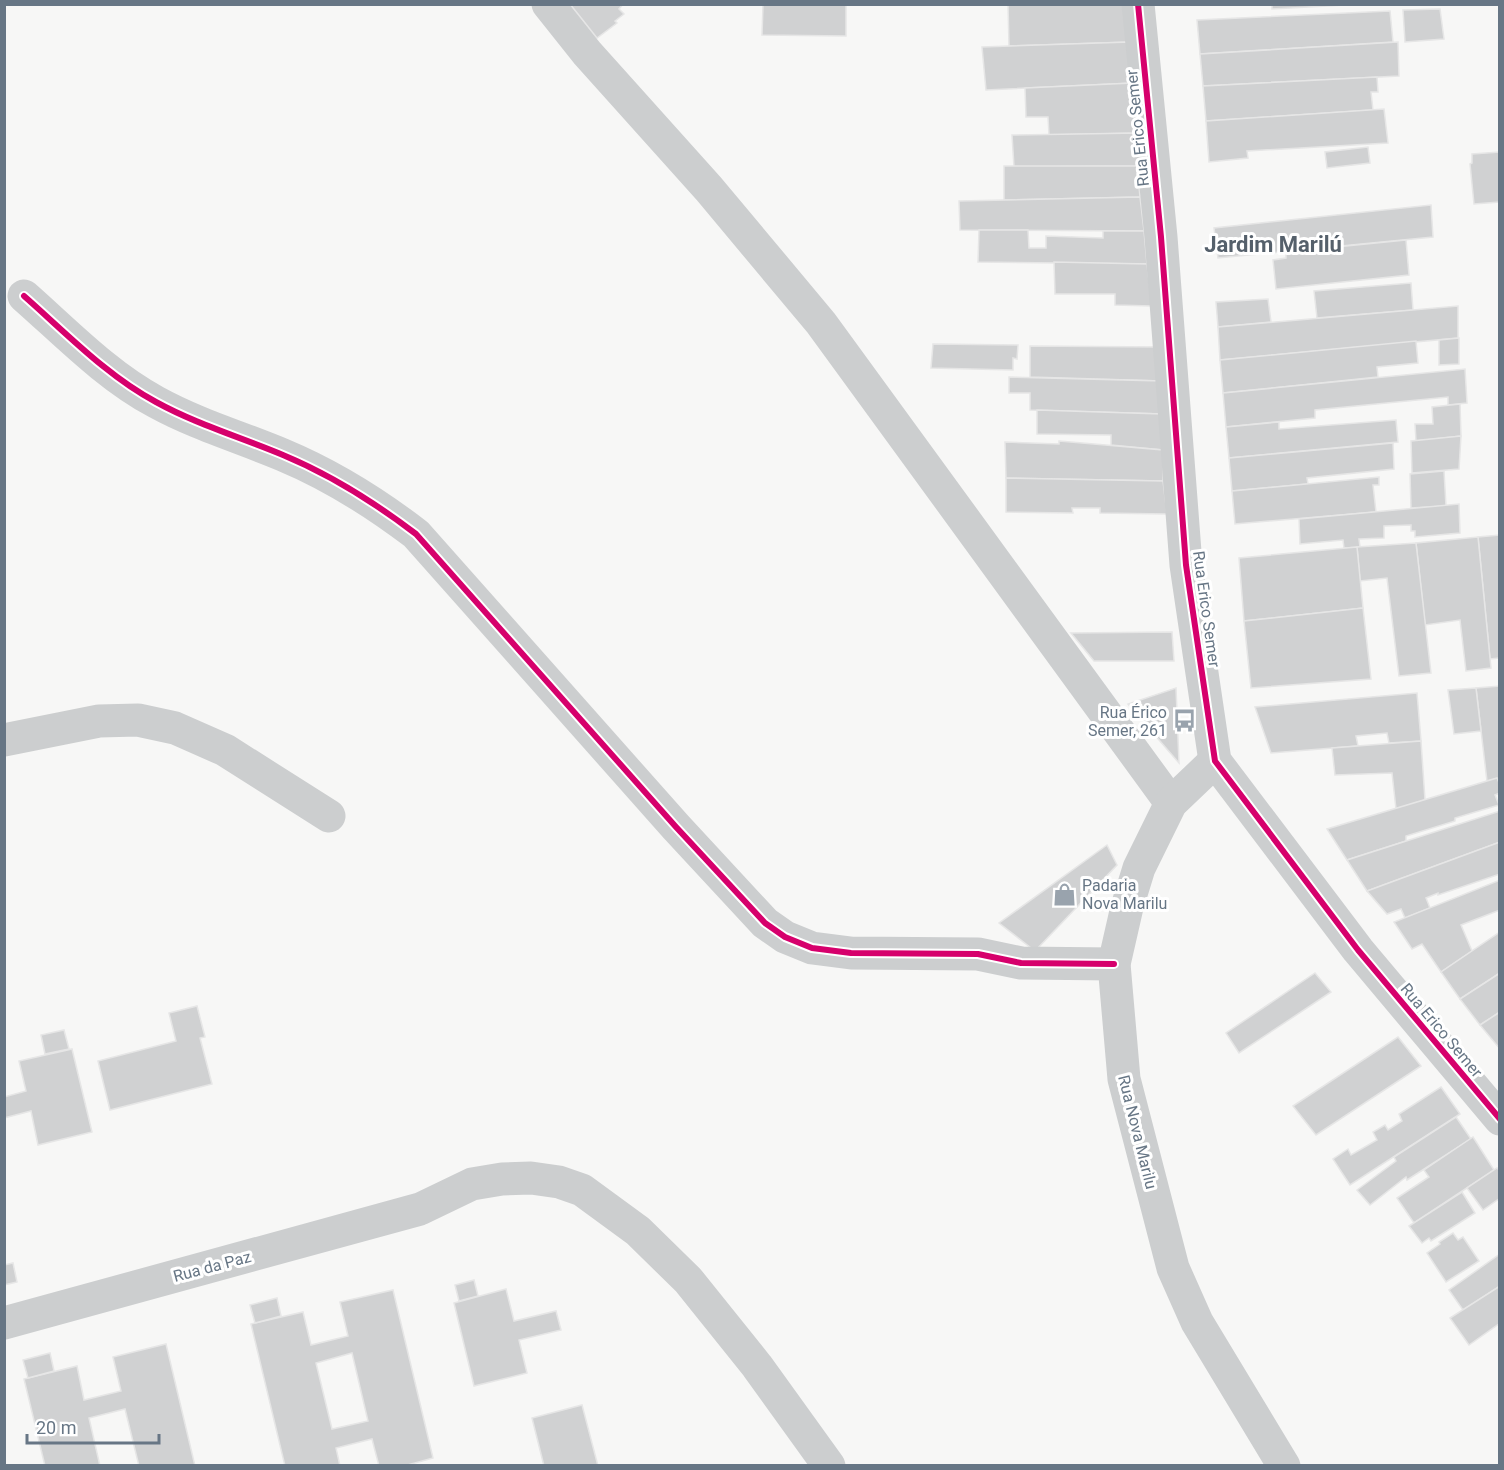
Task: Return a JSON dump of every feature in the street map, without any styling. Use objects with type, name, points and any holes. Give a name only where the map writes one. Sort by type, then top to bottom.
[{"type":"street","points":[[548,4],[587,53],[709,189],[821,323],[1171,803]]},
{"type":"street","name":"Rua Erico Semer","points":[[1138,4],[1161,237],[1186,565],[1215,761],[1358,950],[1500,1119]]},
{"type":"street","points":[[24,296],[115,376],[155,402],[206,426],[282,455],[337,480],[416,534],[676,827],[765,923],[785,937],[812,948],[851,953],[978,954],[1021,963],[1114,964]]},
{"type":"street","points":[[4,740],[99,721],[138,720],[175,728],[225,750],[329,816]]},
{"type":"street","name":"Rua Nova Marilu","points":[[1215,761],[1171,803],[1139,868],[1127,907],[1114,964],[1124,1079],[1173,1268],[1197,1322],[1284,1466]]},
{"type":"street","name":"Rua da Paz","points":[[4,1323],[420,1209],[472,1184],[502,1179],[531,1178],[560,1182],[582,1190],[638,1231],[688,1280],[757,1366],[829,1466]]},
{"type":"building","points":[[570,4],[623,4],[619,9],[624,14],[615,21],[617,23],[597,38]]},
{"type":"building","points":[[1008,4],[1128,4],[1130,42],[1009,46]]},
{"type":"building","points":[[1272,4],[1345,4],[1345,5],[1272,9]]},
{"type":"building","points":[[763,5],[846,5],[846,36],[762,35]]},
{"type":"building","points":[[1440,9],[1444,39],[1405,42],[1403,10]]},
{"type":"building","points":[[1390,11],[1393,42],[1200,54],[1197,20]]},
{"type":"building","points":[[1130,42],[1133,83],[986,90],[982,47]]},
{"type":"building","points":[[1398,42],[1399,76],[1203,86],[1200,54]]},
{"type":"building","points":[[1377,77],[1378,92],[1371,92],[1373,110],[1206,121],[1203,86]]},
{"type":"building","points":[[1133,83],[1139,133],[1049,135],[1048,117],[1026,117],[1025,88]]},
{"type":"building","points":[[1384,109],[1388,143],[1247,151],[1248,158],[1209,162],[1206,121]]},
{"type":"building","points":[[1139,133],[1137,166],[1014,167],[1012,135]]},
{"type":"building","points":[[1368,147],[1370,163],[1327,168],[1325,152]]},
{"type":"building","points":[[1500,152],[1500,202],[1474,204],[1470,164],[1472,154]]},
{"type":"building","points":[[1004,166],[1137,166],[1140,197],[1004,200]]},
{"type":"building","points":[[1140,197],[1144,231],[960,230],[959,201]]},
{"type":"building","points":[[1431,205],[1433,237],[1218,258],[1214,228]]},
{"type":"building","points":[[979,230],[1028,230],[1029,248],[1046,248],[1046,236],[1103,238],[1103,231],[1144,231],[1147,264],[978,262]]},
{"type":"building","points":[[1406,240],[1409,275],[1276,289],[1273,260],[1286,258],[1286,252]]},
{"type":"building","points":[[1054,262],[1147,264],[1152,306],[1115,305],[1115,294],[1055,294]]},
{"type":"building","points":[[1411,283],[1413,310],[1317,318],[1314,291]]},
{"type":"building","points":[[1268,299],[1271,322],[1218,327],[1216,302]]},
{"type":"building","points":[[1458,306],[1458,338],[1220,360],[1218,327]]},
{"type":"building","points":[[1459,338],[1459,364],[1439,365],[1439,340]]},
{"type":"building","points":[[1416,341],[1418,363],[1377,367],[1378,377],[1223,393],[1220,360]]},
{"type":"building","points":[[933,344],[1018,345],[1017,359],[1013,358],[1013,370],[931,368]]},
{"type":"building","points":[[1030,346],[1161,347],[1162,381],[1030,377]]},
{"type":"building","points":[[1465,369],[1467,403],[1448,405],[1448,397],[1315,410],[1315,418],[1226,427],[1223,393]]},
{"type":"building","points":[[1009,377],[1162,381],[1162,414],[1030,410],[1030,393],[1009,393]]},
{"type":"building","points":[[1460,404],[1461,436],[1416,441],[1415,424],[1433,424],[1432,407]]},
{"type":"building","points":[[1037,410],[1162,414],[1163,450],[1111,445],[1111,435],[1037,434]]},
{"type":"building","points":[[1396,420],[1398,442],[1229,458],[1226,427],[1279,422],[1279,429]]},
{"type":"building","points":[[1461,436],[1459,469],[1412,473],[1411,441]]},
{"type":"building","points":[[1059,441],[1163,450],[1163,481],[1006,478],[1005,442],[1059,444]]},
{"type":"building","points":[[1393,443],[1394,469],[1307,478],[1308,484],[1232,491],[1229,458]]},
{"type":"building","points":[[1444,471],[1446,506],[1411,508],[1410,474]]},
{"type":"building","points":[[1379,477],[1379,485],[1373,485],[1376,512],[1235,524],[1232,491]]},
{"type":"building","points":[[1006,478],[1163,481],[1167,514],[1100,513],[1100,508],[1072,508],[1073,513],[1006,512]]},
{"type":"building","points":[[1459,504],[1460,533],[1415,537],[1415,531],[1411,531],[1411,525],[1384,526],[1384,538],[1359,539],[1360,547],[1344,548],[1343,540],[1300,544],[1299,519]]},
{"type":"building","points":[[1500,535],[1500,658],[1490,659],[1478,537]]},
{"type":"building","points":[[1478,537],[1491,668],[1466,671],[1460,620],[1425,625],[1416,543]]},
{"type":"building","points":[[1416,543],[1431,673],[1399,676],[1387,578],[1360,581],[1357,547]]},
{"type":"building","points":[[1357,547],[1363,608],[1244,621],[1239,558]]},
{"type":"building","points":[[1363,608],[1371,679],[1251,688],[1244,621]]},
{"type":"building","points":[[1172,632],[1174,661],[1094,661],[1071,633]]},
{"type":"building","points":[[1500,686],[1500,778],[1487,781],[1476,688]]},
{"type":"building","points":[[1176,688],[1179,763],[1128,704]]},
{"type":"building","points":[[1476,688],[1481,731],[1454,734],[1448,690]]},
{"type":"building","points":[[1417,693],[1421,741],[1389,743],[1387,733],[1356,736],[1358,746],[1271,753],[1255,707]]},
{"type":"building","points":[[1421,741],[1425,800],[1396,809],[1392,773],[1335,775],[1332,748]]},
{"type":"building","points":[[1497,778],[1500,793],[1495,795],[1499,805],[1455,818],[1455,821],[1406,836],[1406,841],[1347,860],[1327,829]]},
{"type":"building","points":[[1500,811],[1500,842],[1367,891],[1347,860]]},
{"type":"building","points":[[1500,842],[1500,874],[1426,898],[1430,908],[1405,918],[1401,909],[1387,914],[1367,891]]},
{"type":"building","name":"Padaria Nova Marilu","points":[[1107,845],[1117,865],[1035,951],[999,923]]},
{"type":"building","points":[[1500,880],[1500,910],[1461,925],[1472,951],[1441,972],[1422,944],[1412,949],[1394,922]]},
{"type":"building","points":[[1500,932],[1500,973],[1460,999],[1441,972]]},
{"type":"building","points":[[1315,973],[1331,992],[1239,1053],[1226,1033]]},
{"type":"building","points":[[1500,973],[1500,1012],[1480,1025],[1460,999]]},
{"type":"building","points":[[197,1006],[205,1037],[200,1038],[212,1084],[110,1110],[98,1061],[176,1041],[169,1013]]},
{"type":"building","points":[[1500,1012],[1500,1049],[1480,1025]]},
{"type":"building","points":[[64,1030],[69,1049],[45,1054],[41,1035]]},
{"type":"building","points":[[1398,1037],[1421,1066],[1316,1135],[1293,1106]]},
{"type":"building","points":[[72,1049],[92,1132],[38,1145],[31,1111],[4,1118],[4,1097],[26,1091],[19,1061]]},
{"type":"building","points":[[1441,1087],[1460,1114],[1350,1185],[1333,1159],[1348,1149],[1351,1155],[1377,1140],[1373,1132],[1385,1125],[1388,1130],[1402,1121],[1399,1114]]},
{"type":"building","points":[[1456,1117],[1471,1139],[1407,1180],[1406,1177],[1370,1205],[1357,1190],[1396,1161],[1394,1157]]},
{"type":"building","points":[[1473,1137],[1494,1170],[1414,1223],[1397,1198],[1429,1177],[1424,1170]]},
{"type":"building","points":[[1497,1168],[1500,1171],[1500,1198],[1483,1210],[1467,1188]]},
{"type":"building","points":[[1462,1192],[1475,1213],[1431,1241],[1429,1238],[1422,1243],[1409,1226]]},
{"type":"building","points":[[1453,1233],[1458,1240],[1463,1237],[1479,1261],[1446,1282],[1427,1253]]},
{"type":"building","points":[[1500,1254],[1500,1286],[1463,1310],[1449,1290]]},
{"type":"building","points":[[13,1263],[17,1282],[4,1285],[4,1265]]},
{"type":"building","points":[[474,1280],[478,1296],[459,1301],[455,1285]]},
{"type":"building","points":[[1500,1286],[1500,1323],[1469,1345],[1450,1318]]},
{"type":"building","points":[[506,1289],[514,1321],[556,1311],[561,1330],[519,1340],[527,1373],[474,1386],[454,1303]]},
{"type":"building","points":[[393,1290],[433,1458],[404,1466],[379,1466],[372,1439],[336,1448],[340,1466],[285,1466],[251,1324],[303,1312],[311,1345],[348,1336],[340,1302]],"holes":[[[352,1353],[368,1421],[332,1429],[316,1363]]]},
{"type":"building","points":[[277,1298],[281,1316],[255,1323],[250,1305]]},
{"type":"building","points":[[166,1344],[195,1466],[139,1466],[125,1409],[89,1418],[100,1466],[45,1466],[24,1379],[77,1366],[84,1400],[121,1391],[113,1357]]},
{"type":"building","points":[[50,1353],[54,1371],[28,1378],[23,1360]]},
{"type":"building","points":[[582,1405],[598,1466],[544,1466],[532,1418]]},
{"type":"cycle path","points":[[1138,4],[1161,237],[1186,565],[1215,761],[1358,950],[1500,1119]]},
{"type":"cycle path","points":[[24,296],[120,380],[156,402],[318,471],[368,500],[416,534],[676,827],[765,923],[785,937],[812,948],[851,953],[978,954],[1021,963],[1114,964]]},
{"type":"place","name":"Rua Érico Semer, 261","points":[[1185,721]]},
{"type":"place","name":"Padaria Nova Marilu","points":[[1064,894]]},
{"type":"district","name":"Jardim Marilú","points":[[1273,244]]}]
